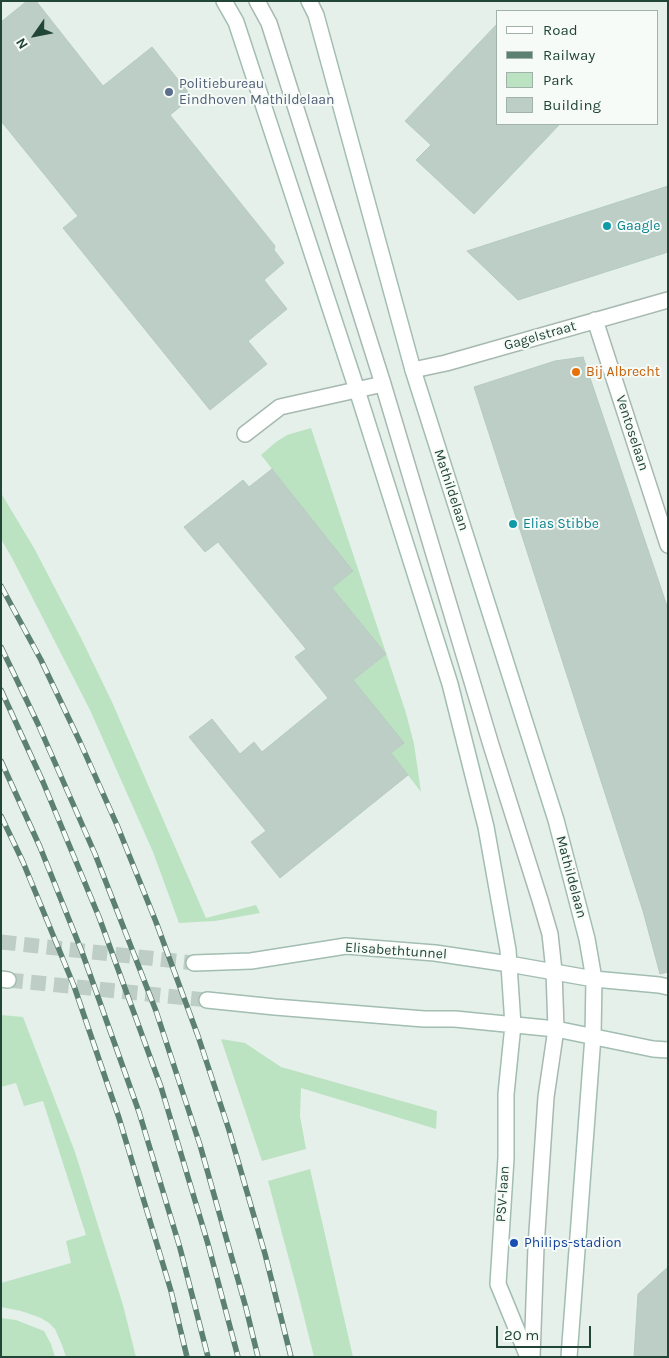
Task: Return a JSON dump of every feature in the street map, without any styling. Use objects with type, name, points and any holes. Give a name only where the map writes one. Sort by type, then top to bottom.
[{"type":"street","points":[[224,1],[236,22],[357,390],[450,684],[486,827],[509,964]]},
{"type":"street","points":[[257,1],[270,23],[383,384],[550,934],[554,971],[556,1029],[546,1097],[536,1247],[532,1357]]},
{"type":"street","name":"Mathildelaan","points":[[309,1],[316,15],[412,370],[556,820],[588,939],[594,979],[593,1036]]},
{"type":"street","name":"Gagelstraat","points":[[412,370],[446,363],[668,300]]},
{"type":"street","name":"Ventoselaan","points":[[595,320],[668,545]]},
{"type":"street","points":[[245,434],[280,407],[383,384]]},
{"type":"street","name":"Elisabethtunnel","points":[[194,963],[252,961],[346,946],[435,953],[594,979],[668,987]]},
{"type":"street","name":"PSV-laan","points":[[509,964],[513,1025],[506,1094],[506,1158],[498,1284],[528,1357]]},
{"type":"street","points":[[207,1000],[424,1019],[455,1019],[556,1029],[653,1049],[668,1050]]},
{"type":"street","points":[[569,1357],[593,1036]]},
{"type":"green space","points":[[311,428],[406,713],[414,744],[421,792],[391,753],[403,743],[353,680],[386,654],[332,588],[353,571],[261,455],[287,435]]},
{"type":"green space","points":[[1,493],[34,548],[112,702],[206,918],[256,905],[260,913],[215,921],[179,923],[153,852],[90,710],[1,539]]},
{"type":"green space","points":[[1,1015],[23,1017],[75,1152],[123,1305],[136,1357],[66,1357],[55,1329],[49,1323],[21,1311],[1,1307],[1,1283],[71,1263],[66,1241],[86,1235],[43,1101],[24,1106],[16,1083],[1,1087]]},
{"type":"green space","points":[[221,1039],[245,1043],[281,1067],[437,1111],[436,1129],[301,1088],[300,1116],[306,1149],[262,1161]]},
{"type":"green space","points":[[310,1169],[353,1357],[314,1357],[268,1181]]},
{"type":"green space","points":[[1,1318],[16,1320],[44,1331],[55,1357],[1,1357]]},
{"type":"building","points":[[27,1],[36,1],[103,86],[152,47],[192,97],[170,115],[275,246],[274,250],[284,263],[264,280],[287,309],[248,341],[267,364],[210,410],[63,228],[78,216],[1,121],[1,22]]},
{"type":"building","points":[[497,24],[497,125],[559,125],[474,214],[416,160],[431,145],[405,121]]},
{"type":"building","name":"Gaagle","points":[[668,186],[668,252],[518,300],[467,251]]},
{"type":"building","points":[[583,357],[668,609],[668,972],[660,974],[643,911],[474,387],[555,361]]},
{"type":"building","points":[[272,469],[353,571],[332,588],[386,654],[353,680],[404,743],[391,753],[408,775],[280,878],[251,842],[266,831],[189,737],[212,719],[240,754],[254,742],[262,752],[328,698],[295,657],[306,649],[218,542],[205,552],[184,527],[243,480],[249,487]]},
{"type":"building","points":[[668,1267],[668,1357],[634,1357],[638,1294]]},
{"type":"tunnel","points":[[1,942],[194,963]]},
{"type":"tunnel","points":[[8,980],[207,1000]]},
{"type":"railway","points":[[1,586],[41,660],[80,742],[117,825],[156,922],[198,1036],[229,1130],[265,1254],[291,1357]]},
{"type":"railway","points":[[1,647],[38,724],[95,854],[156,1011],[200,1145],[258,1357]]},
{"type":"railway","points":[[1,690],[43,782],[99,917],[161,1087],[208,1244],[238,1357]]},
{"type":"railway","points":[[1,761],[40,847],[82,952],[139,1112],[180,1248],[208,1357]]},
{"type":"railway","points":[[1,816],[23,862],[74,986],[119,1118],[171,1291],[187,1357]]},
{"type":"place","name":"Politiebureau Eindhoven Mathildelaan","points":[[169,92]]},
{"type":"place","name":"Gaagle","points":[[607,226]]},
{"type":"place","name":"Bij Albrecht","points":[[576,372]]},
{"type":"place","name":"Elias Stibbe","points":[[513,524]]},
{"type":"place","name":"Philips-stadion","points":[[514,1243]]}]
